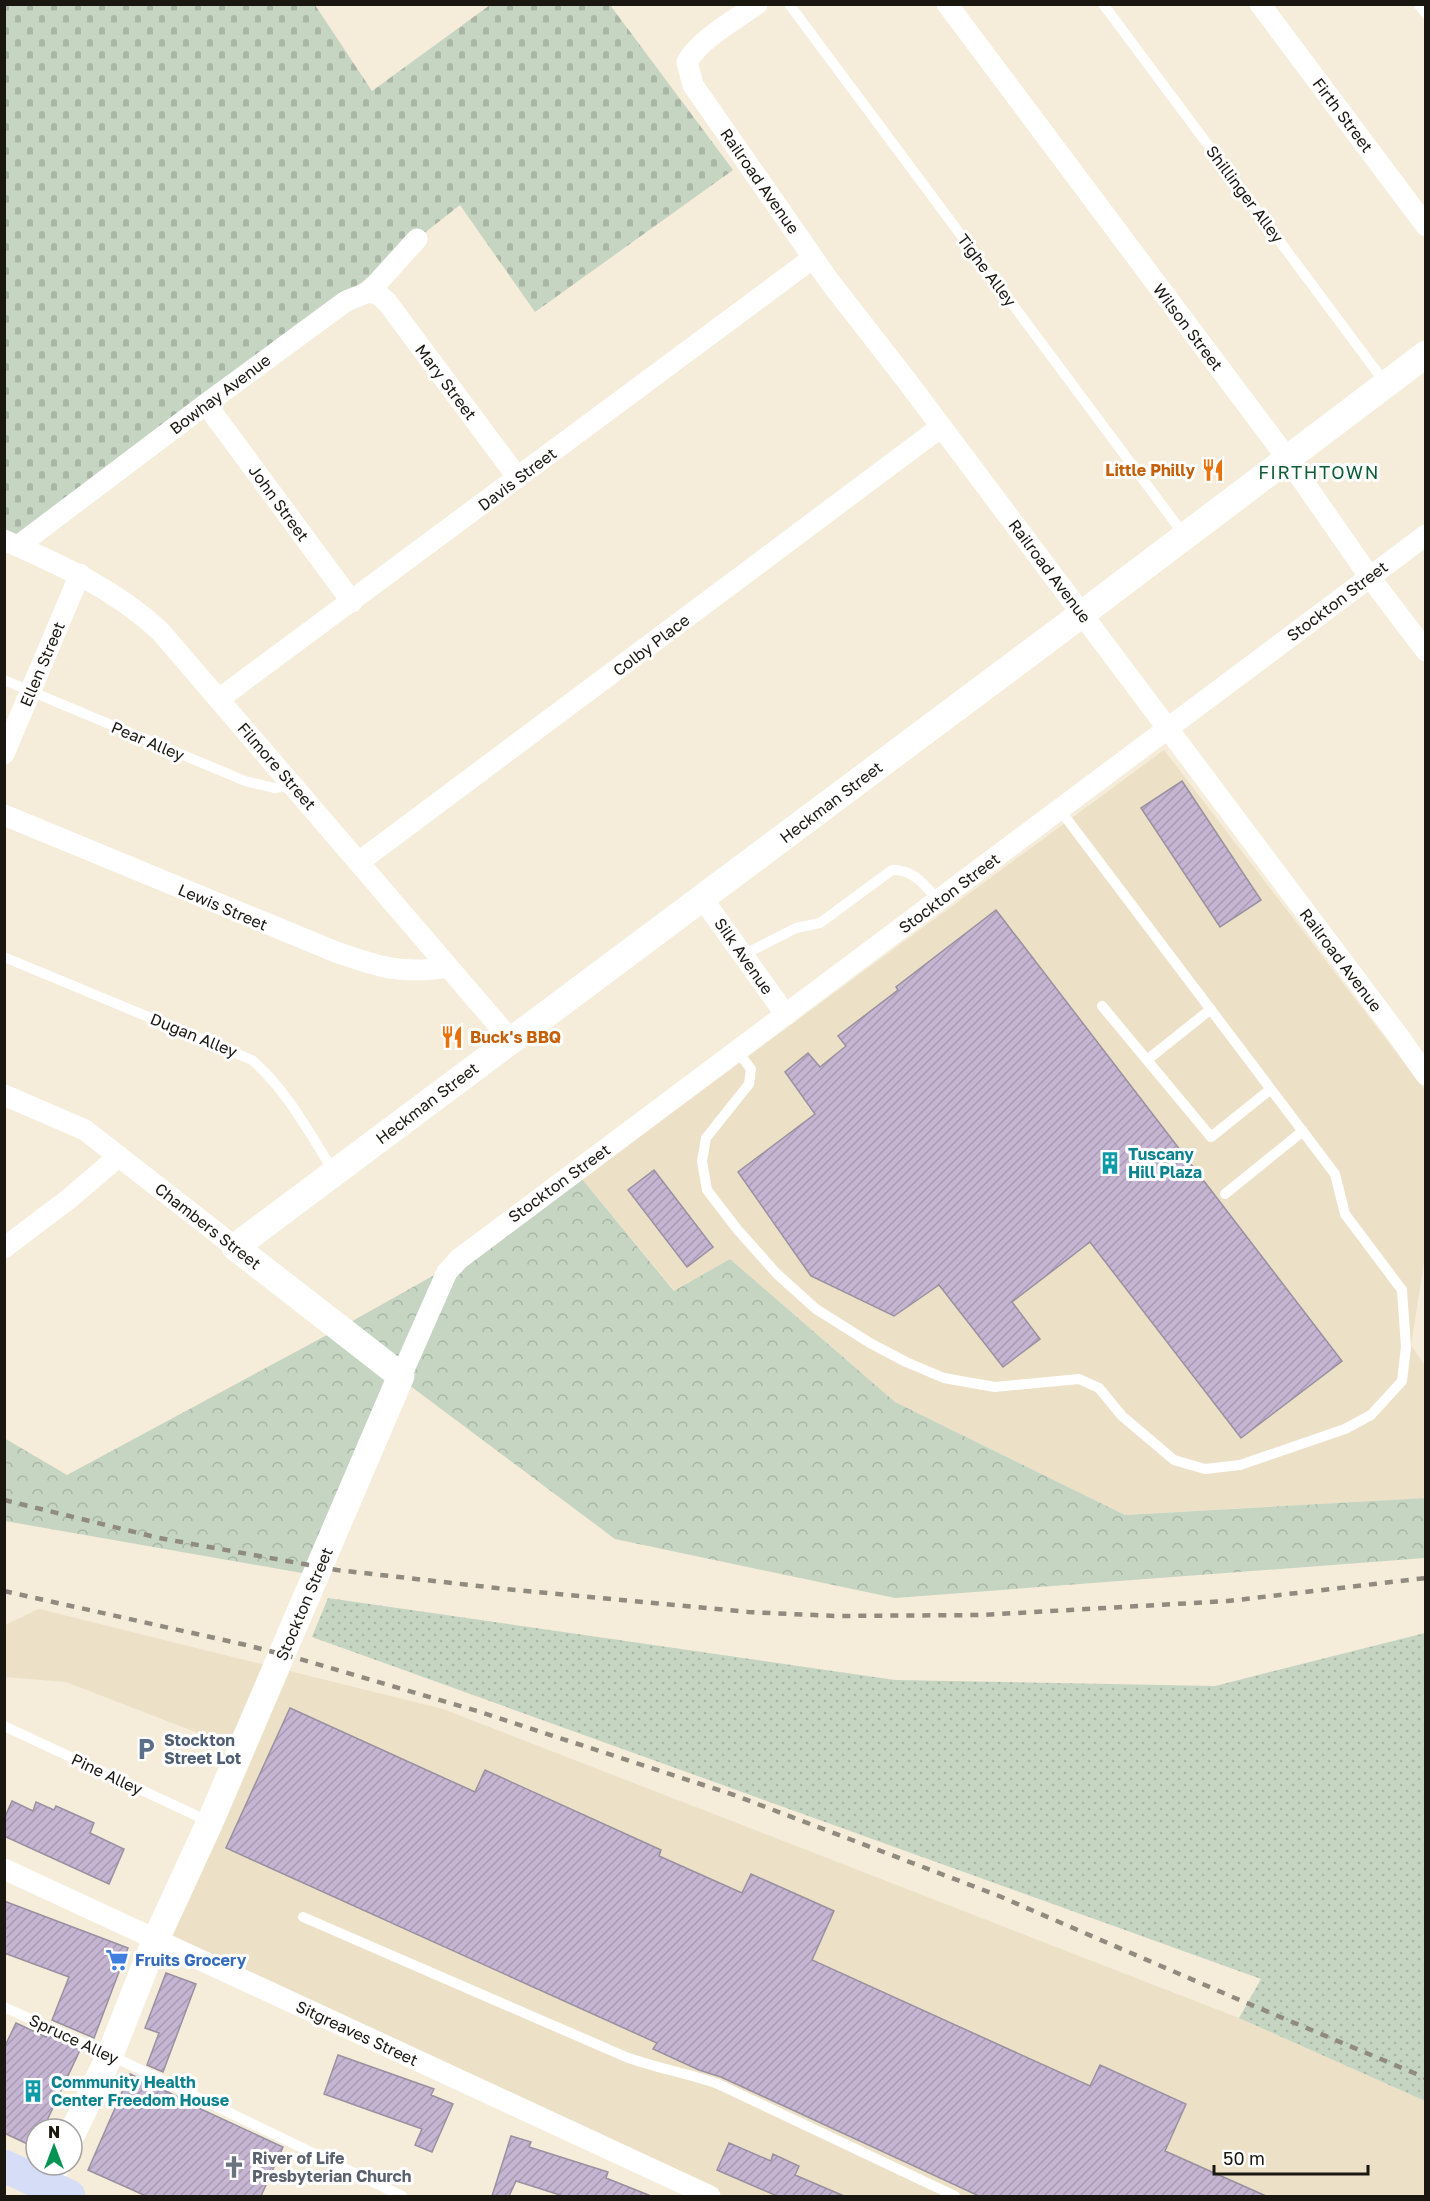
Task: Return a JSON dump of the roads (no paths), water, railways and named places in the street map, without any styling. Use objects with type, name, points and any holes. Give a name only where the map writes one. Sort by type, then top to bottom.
[{"type":"main road","points":[[4,2166],[54,2186]]},
{"type":"street","name":"Railroad Avenue","points":[[757,4],[700,45],[688,60],[693,85],[813,258],[1400,1038],[1425,1076]]},
{"type":"street","name":"Wilson Street","points":[[947,4],[1287,458],[1425,651]]},
{"type":"street","name":"Firth Street","points":[[1260,4],[1425,226]]},
{"type":"street","name":"Bowhay Avenue","points":[[11,543],[346,301],[369,292],[417,239]]},
{"type":"street","name":"Davis Street","points":[[219,699],[813,258]]},
{"type":"street","name":"Mary Street","points":[[369,292],[379,295],[387,302],[518,478]]},
{"type":"street","name":"Heckman Street","points":[[235,1247],[1082,614],[1425,354]]},
{"type":"street","name":"John Street","points":[[206,404],[352,602]]},
{"type":"street","name":"Colby Place","points":[[359,862],[941,427]]},
{"type":"street","name":"Stockton Street","points":[[80,2117],[110,2055],[156,1939],[210,1822],[447,1272],[459,1259],[1425,535]]},
{"type":"street","name":"Filmore Street","points":[[11,543],[80,574],[144,616],[160,631],[511,1040]]},
{"type":"street","name":"Ellen Street","points":[[4,754],[80,574]]},
{"type":"street","name":"Lewis Street","points":[[4,815],[336,952],[371,964],[403,972],[448,967]]},
{"type":"street","name":"Silk Avenue","points":[[702,898],[786,1015]]},
{"type":"street","name":"Chambers Street","points":[[4,1095],[84,1130],[401,1376]]},
{"type":"street","points":[[5,1248],[70,1198],[119,1156]]},
{"type":"street","name":"Sitgreaves Street","points":[[4,1869],[710,2196]]},
{"type":"lane","name":"Tighe Alley","points":[[789,4],[1185,536]]},
{"type":"lane","name":"Shillinger Alley","points":[[1103,4],[1386,384]]},
{"type":"lane","points":[[1418,4],[1425,14]]},
{"type":"lane","name":"Pear Alley","points":[[4,680],[245,781],[274,788],[295,786]]},
{"type":"lane","points":[[737,1051],[752,1069],[749,1084],[706,1138],[702,1161],[707,1190],[737,1229],[777,1274],[816,1309],[870,1343],[944,1378],[996,1387],[1079,1379],[1099,1388],[1122,1416],[1174,1460],[1205,1469],[1240,1465],[1345,1429],[1371,1414],[1402,1381],[1407,1347],[1402,1290],[1345,1214],[1335,1174],[1060,810]]},
{"type":"lane","points":[[743,955],[796,928],[820,923],[892,870],[903,870],[915,876],[939,901]]},
{"type":"lane","name":"Dugan Alley","points":[[4,957],[252,1060],[266,1071],[300,1117],[335,1173]]},
{"type":"lane","points":[[1102,1006],[1210,1137],[1271,1089]]},
{"type":"lane","points":[[1147,1060],[1211,1009]]},
{"type":"lane","points":[[1225,1194],[1303,1131]]},
{"type":"lane","name":"Pine Alley","points":[[4,1726],[210,1822]]},
{"type":"lane","points":[[303,1917],[626,2057],[651,2067],[696,2076],[718,2084],[955,2196]]},
{"type":"lane","name":"Spruce Alley","points":[[4,2007],[110,2055],[402,2196]]},
{"type":"railway","points":[[4,1500],[159,1538],[337,1570],[505,1589],[748,1612],[835,1616],[981,1615],[1228,1601],[1426,1578]]},
{"type":"railway","points":[[4,1591],[300,1659],[477,1711],[734,1795],[999,1896],[1426,2078]]},
{"type":"place","name":"Little Philly","points":[[1213,470]]},
{"type":"place","name":"Buck's BBQ","points":[[452,1037]]},
{"type":"place","name":"Tuscany Hill Plaza","points":[[1110,1163]]},
{"type":"place","name":"Stockton Street Lot","points":[[146,1749]]},
{"type":"place","name":"Fruits Grocery","points":[[117,1960]]},
{"type":"place","name":"Community Health Center Freedom House","points":[[33,2091]]},
{"type":"place","name":"River of Life Presbyterian Church","points":[[234,2167]]},
{"type":"district","name":"FIRTHTOWN","points":[[1319,472]]}]
